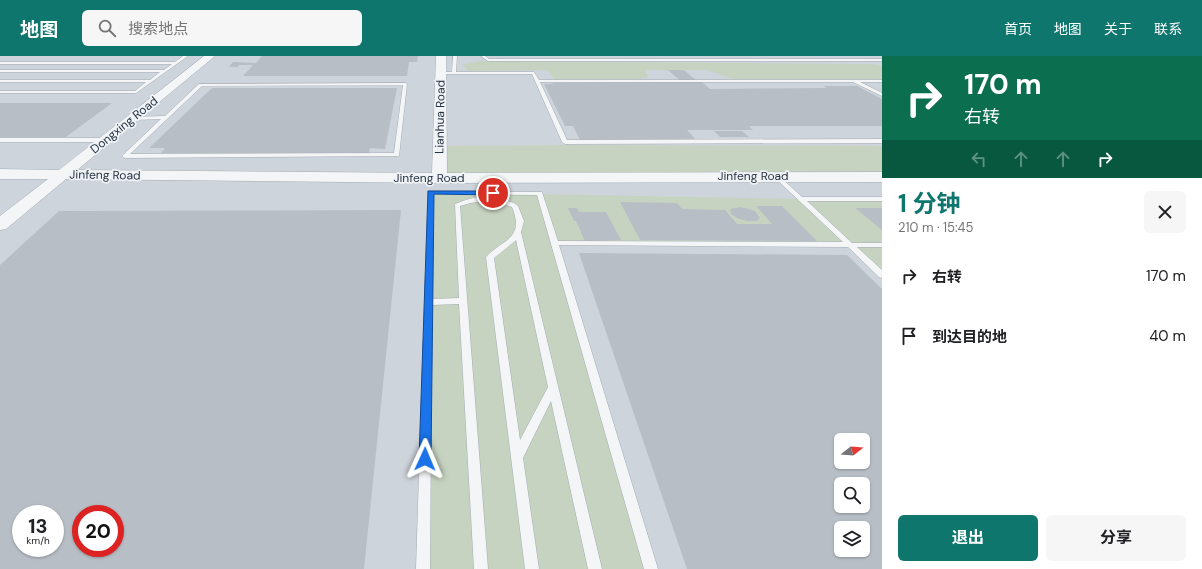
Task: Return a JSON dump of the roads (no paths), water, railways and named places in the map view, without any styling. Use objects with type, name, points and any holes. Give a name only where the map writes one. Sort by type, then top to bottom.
[{"type":"street","name":"Dongxing Road","points":[[0,225],[210,56]]},
{"type":"street","name":"Lianhua Road","points":[[439,176],[441,56]]},
{"type":"street","name":"Jinfeng Road","points":[[0,169],[65,172],[439,176],[882,177]]},
{"type":"street","name":"Jinfeng Road","points":[[0,174],[65,172]]},
{"type":"street","name":"Jinfeng Road","points":[[439,176],[882,172]]},
{"type":"lane","points":[[0,92],[136,92],[186,56]]},
{"type":"lane","points":[[454,73],[455,56]]},
{"type":"lane","points":[[482,56],[488,60],[596,58],[703,60],[882,60]]},
{"type":"lane","points":[[698,56],[703,60]]},
{"type":"lane","points":[[796,56],[802,60]]},
{"type":"lane","points":[[0,62],[176,63]]},
{"type":"lane","points":[[0,71],[165,71]]},
{"type":"lane","points":[[440,73],[534,73],[565,142],[882,141]]},
{"type":"lane","points":[[0,81],[151,81]]},
{"type":"lane","points":[[538,81],[882,81]]},
{"type":"lane","points":[[854,81],[882,95]]},
{"type":"lane","points":[[134,118],[166,117],[200,85],[405,84],[397,154],[125,156],[166,117]]},
{"type":"lane","points":[[0,140],[106,140]]},
{"type":"lane","points":[[776,176],[882,275]]},
{"type":"lane","points":[[423,569],[430,192],[540,193],[651,569]]},
{"type":"lane","points":[[481,569],[457,205],[476,198],[491,197],[515,206],[521,220],[518,232],[508,244],[490,257],[532,569]]},
{"type":"lane","points":[[801,199],[882,199]]},
{"type":"lane","points":[[518,232],[595,569]]},
{"type":"lane","points":[[554,243],[882,246]]},
{"type":"lane","points":[[428,302],[463,301]]},
{"type":"lane","points":[[517,458],[553,387]]}]
